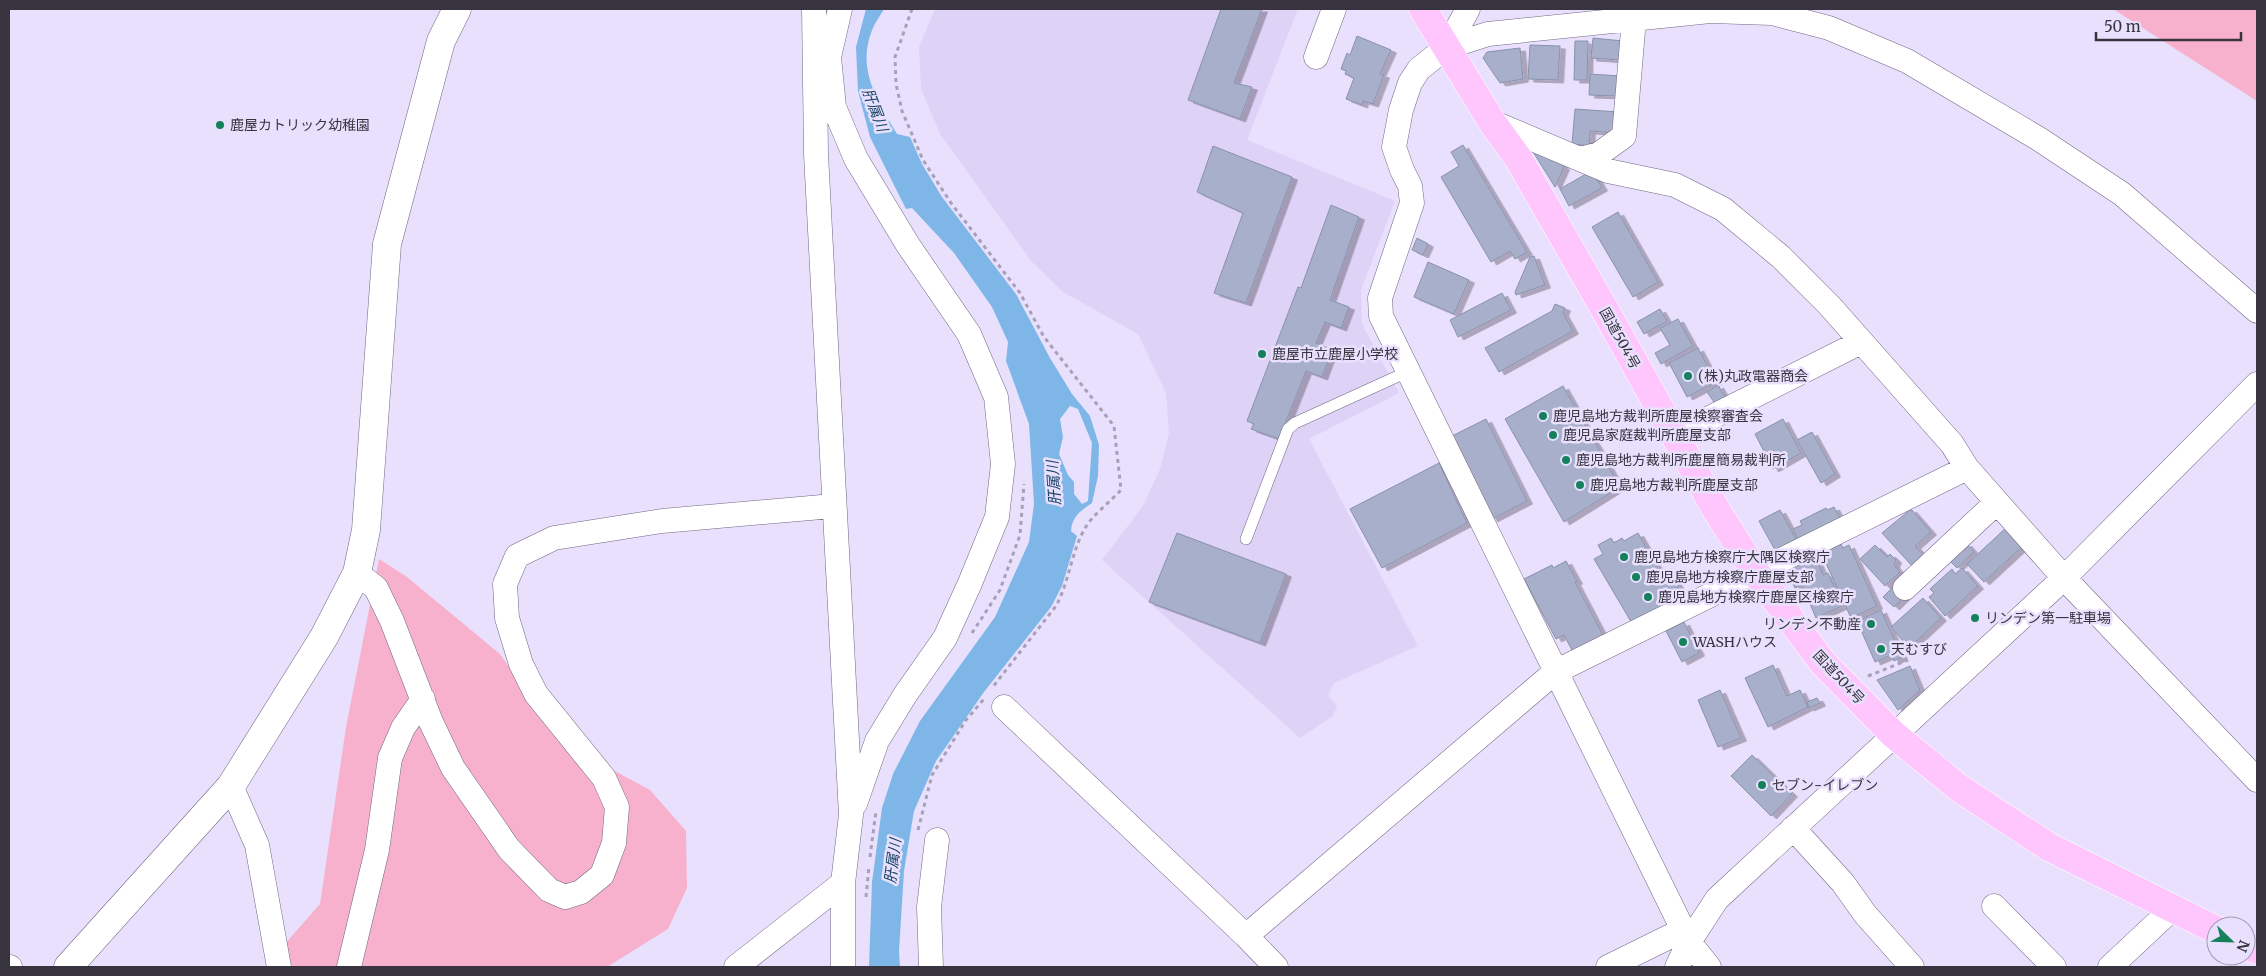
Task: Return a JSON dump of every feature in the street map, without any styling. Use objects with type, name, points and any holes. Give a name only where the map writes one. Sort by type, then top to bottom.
[{"type":"highway","name":"国道504号","points":[[1423,9],[1492,122],[1518,158],[1715,508],[1756,573],[1823,663],[1893,734],[1959,788],[2049,846],[2206,925]]},
{"type":"street","points":[[68,967],[231,786],[324,637],[358,573],[366,530],[387,244],[441,41],[457,9]]},
{"type":"street","points":[[814,9],[816,154],[823,263],[833,506],[851,815],[843,883],[843,967]]},
{"type":"street","points":[[840,9],[829,57],[834,107],[861,166],[908,245],[969,334],[996,397],[1003,464],[997,517],[970,583],[945,638],[905,695],[877,741],[851,815]]},
{"type":"street","points":[[1316,57],[1334,9]]},
{"type":"street","points":[[1447,47],[1468,9]]},
{"type":"street","points":[[1709,967],[1686,936],[1381,316],[1380,298],[1412,203],[1410,186],[1394,147],[1401,110],[1410,83],[1419,69],[1447,47],[1488,34],[1710,11],[1772,13],[1829,28],[1908,61],[2039,139],[2122,194],[2257,311]]},
{"type":"street","points":[[1580,159],[1599,154],[1624,136],[1634,19]]},
{"type":"street","points":[[1492,122],[1608,171],[1675,185],[1723,209],[1781,257],[1830,305],[1952,444],[1967,468],[2064,578],[2257,780]]},
{"type":"street","points":[[1674,436],[1861,342]]},
{"type":"street","points":[[1678,967],[1686,936],[1717,899],[1893,734],[2064,578],[2257,384]]},
{"type":"street","points":[[1246,936],[1555,672],[1967,468]]},
{"type":"street","points":[[1905,588],[1997,502]]},
{"type":"street","points":[[358,573],[376,588],[392,621],[453,768],[509,849],[549,890],[565,897],[581,892],[602,875],[614,843],[618,807],[604,778],[536,694],[521,664],[507,618],[506,593],[506,584],[517,556],[554,538],[662,521],[833,506]]},
{"type":"street","points":[[348,967],[377,850],[390,758],[403,728],[423,699]]},
{"type":"street","points":[[1004,707],[1246,936],[1276,967]]},
{"type":"street","points":[[231,786],[257,845],[279,967]]},
{"type":"street","points":[[1793,828],[1843,883],[1865,914],[1912,967]]},
{"type":"street","points":[[931,967],[929,907],[937,840]]},
{"type":"street","points":[[736,967],[843,883]]},
{"type":"street","points":[[1994,906],[2054,967]]},
{"type":"street","points":[[2110,967],[2173,908]]},
{"type":"street","points":[[1608,967],[1686,936]]},
{"type":"lane","points":[[1246,539],[1288,429],[1294,423],[1407,372]]},
{"type":"path","points":[[970,638],[1000,590],[1020,535],[1025,478]]},
{"type":"path","points":[[1862,678],[1908,660]]},
{"type":"path","points":[[866,898],[877,805]]},
{"type":"shaded area","name":"鹿屋市立鹿屋小学校","points":[[935,9],[1298,9],[1247,140],[1395,201],[1361,290],[1362,324],[1399,393],[1309,439],[1418,646],[1334,683],[1328,696],[1337,706],[1333,716],[1300,738],[1102,560],[1143,506],[1160,469],[1169,433],[1166,393],[1138,334],[1063,292],[1032,262],[940,134],[921,89],[919,47]]},
{"type":"shaded area","points":[[2113,9],[2257,9],[2257,101]]},
{"type":"shaded area","points":[[379,559],[407,577],[500,654],[561,742],[650,790],[686,831],[687,888],[668,929],[607,967],[286,967],[283,946],[320,904],[346,727]]},
{"type":"water","name":"肝属川","points":[[866,9],[884,9],[875,23],[867,47],[868,73],[877,98],[897,134],[910,137],[922,164],[942,197],[1016,294],[1050,358],[1072,394],[1090,416],[1099,445],[1098,476],[1092,503],[1080,512],[1073,522],[1071,531],[1077,536],[1062,586],[1051,607],[984,692],[936,761],[914,811],[904,871],[899,951],[900,967],[869,967],[872,882],[882,808],[893,774],[920,721],[995,617],[1029,542],[1034,504],[1029,424],[1006,361],[1008,342],[992,307],[954,253],[912,208],[906,209],[870,137],[858,91],[856,47]],"holes":[[[1070,406],[1078,409],[1092,443],[1088,501],[1082,504],[1074,494],[1074,482],[1068,475],[1059,454],[1063,437],[1060,419]]]},
{"type":"building","points":[[1221,9],[1262,9],[1234,83],[1252,87],[1240,119],[1188,100]]},
{"type":"building","points":[[1357,36],[1391,50],[1380,74],[1384,75],[1373,104],[1363,101],[1362,105],[1346,99],[1354,78],[1345,74],[1346,71],[1341,69],[1347,53],[1350,55]]},
{"type":"building","points":[[1593,38],[1623,41],[1621,60],[1591,58]]},
{"type":"building","points":[[1575,41],[1588,41],[1587,80],[1574,80]]},
{"type":"building","points":[[1530,45],[1560,46],[1558,80],[1528,79]]},
{"type":"building","points":[[1520,48],[1523,79],[1500,83],[1483,58],[1487,52]]},
{"type":"building","points":[[1590,74],[1620,76],[1619,96],[1589,95]]},
{"type":"building","points":[[1575,109],[1619,112],[1618,133],[1590,131],[1589,146],[1572,144]]},
{"type":"building","points":[[1463,145],[1527,252],[1515,259],[1510,251],[1491,262],[1441,177],[1459,166],[1451,152]]},
{"type":"building","points":[[1213,146],[1292,177],[1246,303],[1214,293],[1243,213],[1197,192]]},
{"type":"building","points":[[1530,147],[1558,159],[1564,167],[1555,187]]},
{"type":"building","points":[[1586,174],[1597,179],[1602,188],[1569,206],[1560,189]]},
{"type":"building","points":[[1331,205],[1359,217],[1330,300],[1349,307],[1341,328],[1325,322],[1316,343],[1332,350],[1322,377],[1306,371],[1279,439],[1251,429],[1254,424],[1247,421],[1298,287],[1301,288]]},
{"type":"building","points":[[1618,212],[1658,282],[1633,297],[1592,227]]},
{"type":"building","points":[[1417,238],[1428,244],[1423,255],[1412,250]]},
{"type":"building","points":[[1534,256],[1545,285],[1516,295],[1515,292],[1530,257]]},
{"type":"building","points":[[1428,262],[1469,280],[1454,314],[1414,297]]},
{"type":"building","points":[[1502,293],[1511,310],[1458,337],[1450,320]]},
{"type":"building","points":[[1555,304],[1565,308],[1563,313],[1573,331],[1499,372],[1485,348],[1552,311]]},
{"type":"building","points":[[1660,309],[1667,321],[1644,334],[1637,322]]},
{"type":"building","points":[[1678,319],[1693,346],[1661,364],[1655,353],[1670,345],[1660,328]]},
{"type":"building","points":[[1698,348],[1716,382],[1687,397],[1669,363]]},
{"type":"building","points":[[1718,385],[1726,399],[1716,405],[1707,392]]},
{"type":"building","points":[[1563,386],[1620,487],[1564,522],[1505,419]]},
{"type":"building","points":[[1486,419],[1527,501],[1492,519],[1452,436]]},
{"type":"building","points":[[1783,419],[1801,453],[1773,469],[1755,434]]},
{"type":"building","points":[[1812,432],[1835,474],[1821,483],[1797,440]]},
{"type":"building","points":[[1439,463],[1467,523],[1382,568],[1350,509]]},
{"type":"building","points":[[1834,507],[1842,522],[1800,543],[1793,529],[1802,525],[1800,521],[1826,508],[1827,510]]},
{"type":"building","points":[[1911,509],[1931,532],[1915,546],[1925,557],[1913,567],[1882,533]]},
{"type":"building","points":[[1780,510],[1796,539],[1775,550],[1759,521]]},
{"type":"building","points":[[2008,526],[2025,544],[1984,582],[1967,564]]},
{"type":"building","points":[[1177,533],[1286,574],[1260,643],[1149,602]]},
{"type":"building","points":[[1638,533],[1662,575],[1669,570],[1679,587],[1671,591],[1676,600],[1633,625],[1594,559],[1603,554],[1598,545],[1611,538],[1614,543],[1622,538],[1624,541]]},
{"type":"building","points":[[1966,543],[1974,552],[1957,568],[1949,560]]},
{"type":"building","points":[[1841,544],[1843,548],[1849,545],[1877,606],[1851,618],[1824,559],[1828,553],[1827,551]]},
{"type":"building","points":[[1875,545],[1887,557],[1890,554],[1896,560],[1894,565],[1900,572],[1885,586],[1860,559]]},
{"type":"building","points":[[1813,552],[1823,575],[1828,573],[1842,606],[1816,618],[1802,585],[1795,588],[1784,565]]},
{"type":"building","points":[[1566,561],[1604,637],[1574,654],[1564,635],[1556,639],[1524,579],[1552,565],[1553,568]]},
{"type":"building","points":[[1962,568],[1978,586],[1945,616],[1929,597],[1934,593],[1930,589],[1952,569],[1955,574]]},
{"type":"building","points":[[1895,585],[1906,595],[1894,607],[1883,597]]},
{"type":"building","points":[[1923,598],[1941,618],[1909,648],[1891,627]]},
{"type":"building","points":[[1881,610],[1902,657],[1894,661],[1891,655],[1875,662],[1857,621]]},
{"type":"building","points":[[1684,622],[1699,653],[1682,662],[1666,631]]},
{"type":"building","points":[[1773,665],[1787,696],[1800,690],[1808,707],[1768,727],[1745,678]]},
{"type":"building","points":[[1910,666],[1920,690],[1898,710],[1877,680]]},
{"type":"building","points":[[1720,690],[1741,738],[1718,747],[1698,700]]},
{"type":"building","points":[[1817,698],[1820,703],[1809,708],[1807,702]]},
{"type":"building","name":"セブン-イレブン","points":[[1752,755],[1792,794],[1771,816],[1731,776]]},
{"type":"place","name":"鹿屋カトリック幼稚園","points":[[220,125]]},
{"type":"place","name":"鹿屋市立鹿屋小学校","points":[[1262,354]]},
{"type":"place","name":"(株)丸政電器商会","points":[[1688,376]]},
{"type":"place","name":"鹿児島地方裁判所鹿屋検察審査会","points":[[1543,416]]},
{"type":"place","name":"鹿児島家庭裁判所鹿屋支部","points":[[1553,435]]},
{"type":"place","name":"鹿児島地方裁判所鹿屋簡易裁判所","points":[[1566,460]]},
{"type":"place","name":"鹿児島地方裁判所鹿屋支部","points":[[1580,485]]},
{"type":"place","name":"鹿児島地方検察庁大隅区検察庁","points":[[1624,557]]},
{"type":"place","name":"鹿児島地方検察庁鹿屋支部","points":[[1636,577]]},
{"type":"place","name":"鹿児島地方検察庁鹿屋区検察庁","points":[[1648,597]]},
{"type":"place","name":"リンデン第一駐車場","points":[[1975,618]]},
{"type":"place","name":"リンデン不動産","points":[[1871,624]]},
{"type":"place","name":"WASHハウス","points":[[1683,642]]},
{"type":"place","name":"天むすび","points":[[1881,649]]},
{"type":"place","name":"セブン-イレブン","points":[[1762,785]]}]
